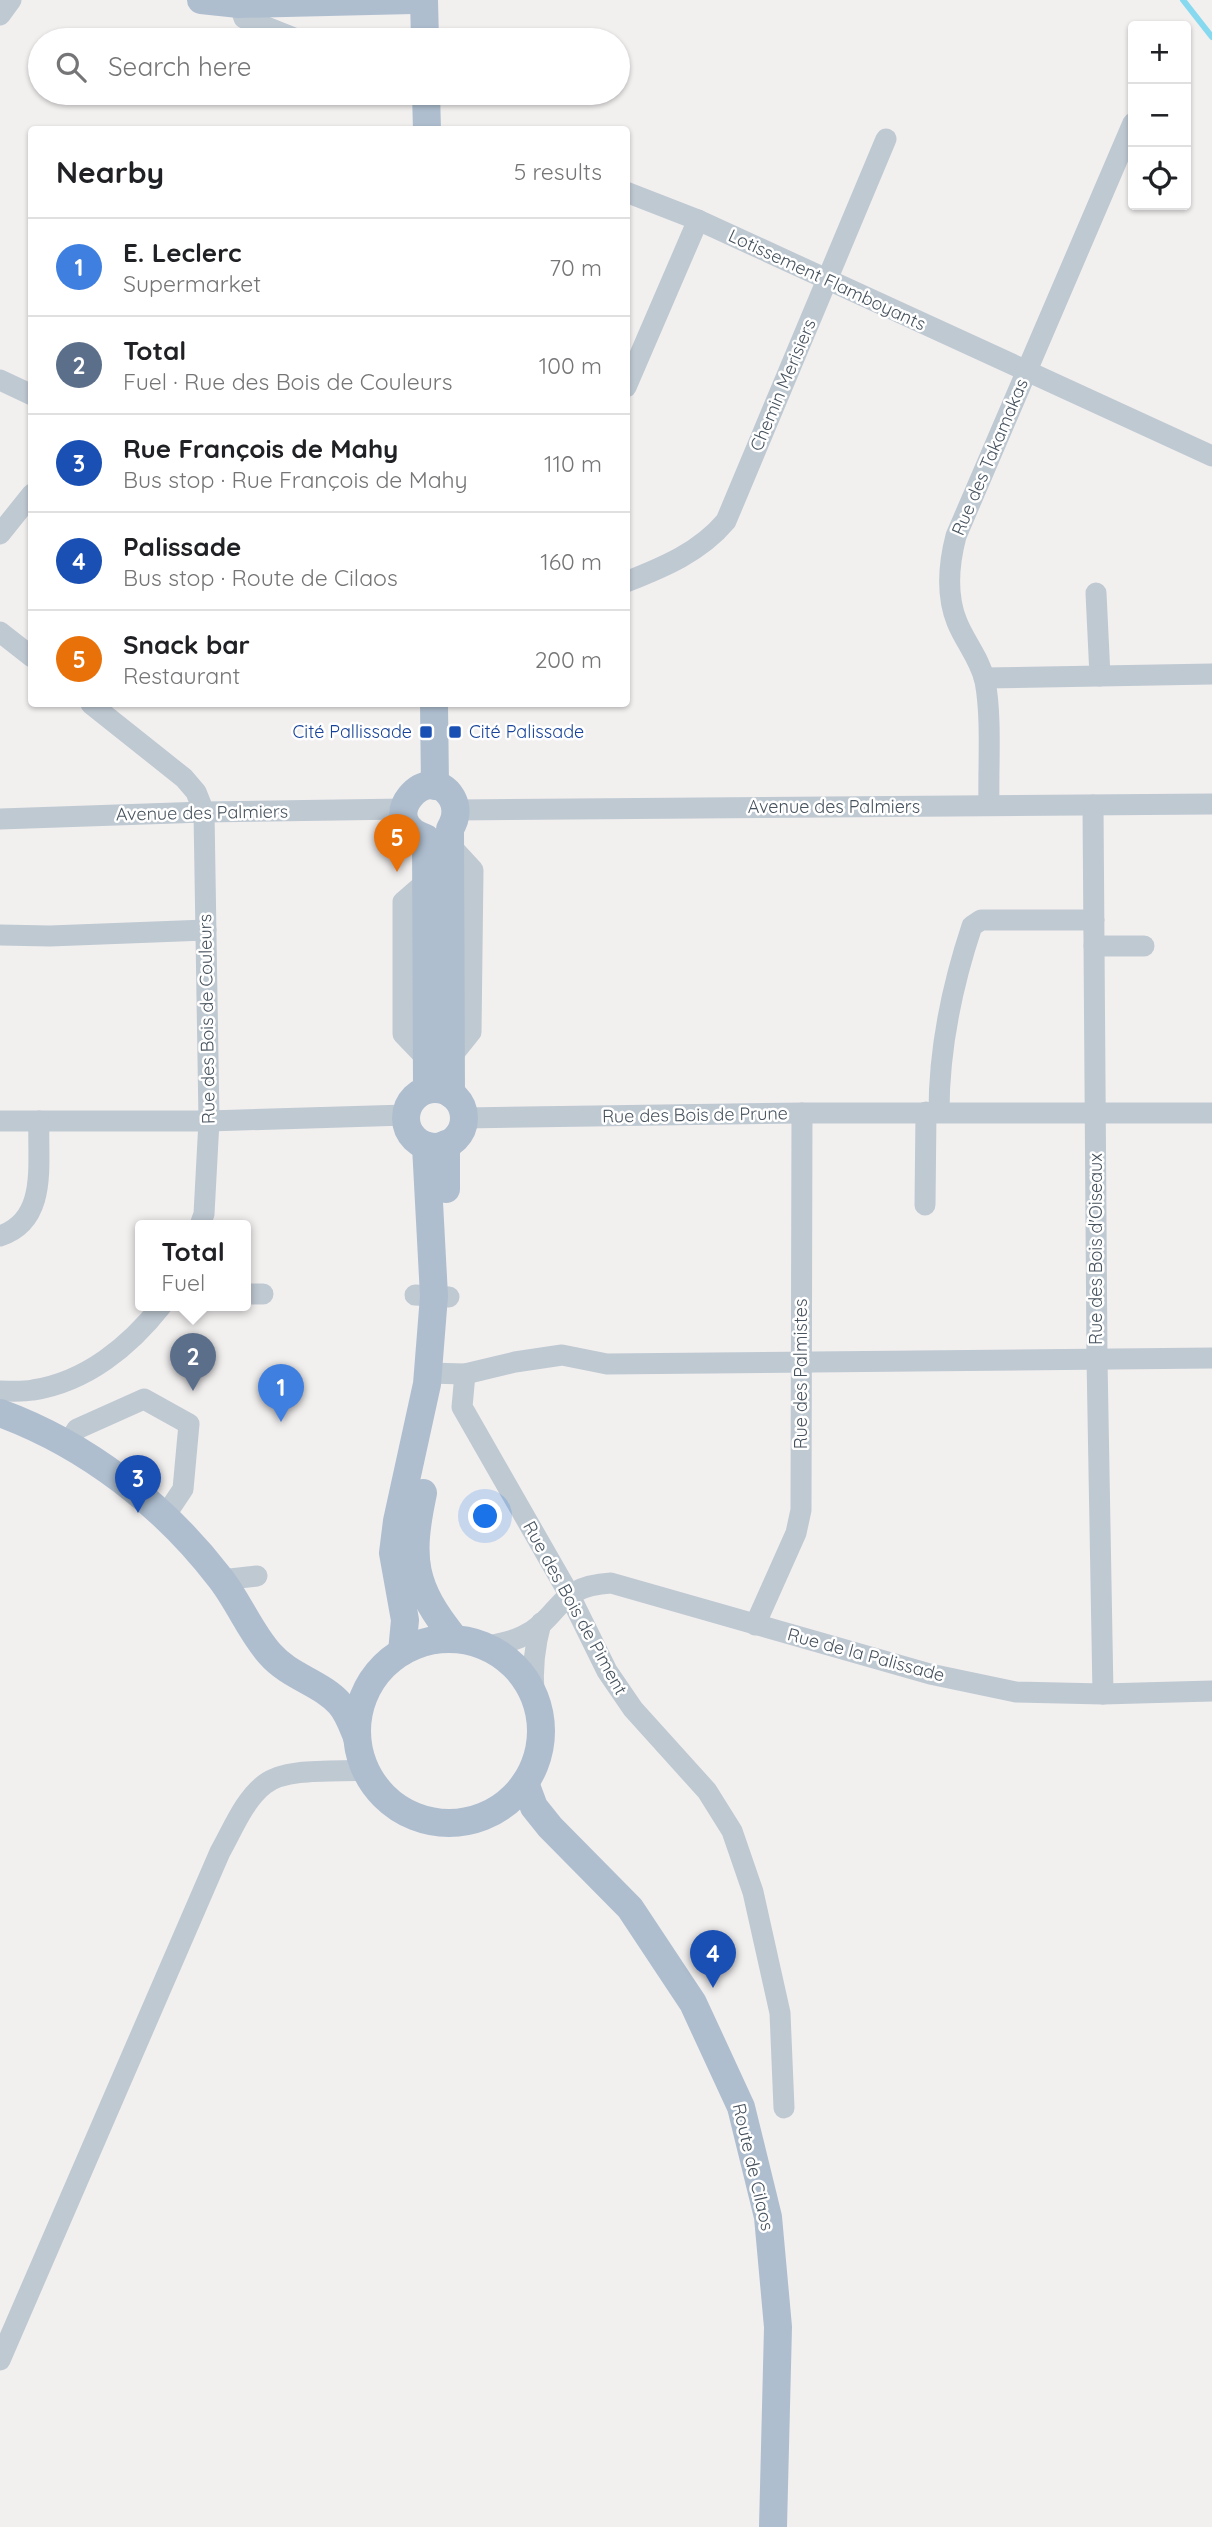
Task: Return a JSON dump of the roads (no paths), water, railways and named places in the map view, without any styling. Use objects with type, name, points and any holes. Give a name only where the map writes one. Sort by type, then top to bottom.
[{"type":"main road","points":[[201,0],[239,4],[413,0]]},
{"type":"main road","points":[[424,0],[425,28]]},
{"type":"main road","points":[[426,105],[427,126]]},
{"type":"main road","points":[[434,707],[435,786]]},
{"type":"main road","points":[[439,1058],[445,830],[450,794],[435,786],[418,788],[411,794],[404,809],[407,824],[419,835],[445,830]]},
{"type":"main road","points":[[445,830],[426,882],[439,1058],[447,1101],[459,1134],[436,1145],[418,1141],[411,1134],[406,1115],[413,1099],[447,1101]]},
{"type":"main road","points":[[436,1145],[433,1296],[446,1373],[416,1523],[414,1559],[422,1589],[436,1616],[456,1639]]},
{"type":"main road","points":[[402,1652],[405,1619],[393,1553],[397,1521],[446,1373]]},
{"type":"main road","points":[[0,1413],[68,1444],[149,1501],[165,1516],[222,1580],[270,1655],[302,1680],[325,1691],[339,1703],[357,1737],[366,1770],[383,1795],[407,1813],[436,1823],[466,1822],[494,1812],[511,1800],[525,1783],[540,1749],[542,1731],[534,1694],[523,1675],[508,1659],[485,1646],[456,1639],[427,1641],[402,1652],[384,1665],[371,1683],[362,1703],[357,1737]]},
{"type":"main road","points":[[325,1691],[356,1688],[371,1683]]},
{"type":"main road","name":"Route de Cilaos","points":[[525,1783],[534,1807],[550,1827],[630,1908],[693,2003],[741,2107],[768,2217],[778,2327],[773,2527]]},
{"type":"main road","name":"Route de Cilaos","points":[[494,1812],[513,1814],[550,1827]]},
{"type":"street","points":[[0,15],[11,0]]},
{"type":"street","points":[[239,4],[244,18],[269,28]]},
{"type":"street","name":"Rue des Takamakas","points":[[989,806],[984,678],[981,666],[956,621],[951,598],[951,556],[956,536],[1128,135]]},
{"type":"street","name":"Chemin Merisiers","points":[[630,580],[690,554],[710,540],[726,521],[886,139]]},
{"type":"street","name":"Lotissement Flamboyants","points":[[630,194],[698,220],[1212,456]]},
{"type":"street","points":[[630,378],[698,220]]},
{"type":"street","points":[[0,380],[28,393]]},
{"type":"street","points":[[0,534],[28,499]]},
{"type":"street","points":[[1096,593],[1100,676]]},
{"type":"street","points":[[0,632],[28,654]]},
{"type":"street","points":[[984,678],[1212,674]]},
{"type":"street","points":[[95,707],[184,778],[196,792],[204,812]]},
{"type":"street","name":"Avenue des Palmiers","points":[[445,830],[989,806],[1212,804]]},
{"type":"street","name":"Rue des Bois d'Oiseaux","points":[[1093,805],[1097,1359],[1103,1694]]},
{"type":"street","name":"Avenue des Palmiers","points":[[0,819],[404,809]]},
{"type":"street","name":"Rue des Bois de Couleurs","points":[[202,1220],[209,1121],[204,812]]},
{"type":"street","points":[[925,1205],[933,1112],[946,1027],[972,926],[981,920],[1094,920]]},
{"type":"street","points":[[0,935],[50,936],[206,930]]},
{"type":"street","points":[[1094,946],[1144,946]]},
{"type":"street","name":"Rue des Bois de Prune","points":[[447,1101],[802,1113],[1212,1113]]},
{"type":"street","name":"Rue des Palmistes","points":[[755,1625],[796,1532],[801,1510],[802,1113]]},
{"type":"street","points":[[0,1121],[209,1121],[406,1115]]},
{"type":"street","points":[[0,1236],[21,1224],[36,1201],[38,1121]]},
{"type":"street","points":[[0,1391],[32,1391],[67,1381],[103,1363],[141,1333],[158,1311]]},
{"type":"street","points":[[446,1373],[562,1356],[607,1364],[1212,1358]]},
{"type":"street","name":"Rue des Bois de Piment","points":[[446,1373],[462,1407],[569,1594],[607,1671],[633,1709],[707,1791],[732,1831],[753,1892],[780,2013],[784,2108]]},
{"type":"street","points":[[68,1444],[76,1429],[144,1399],[189,1424],[183,1489],[165,1516]]},
{"type":"street","points":[[222,1580],[257,1576]]},
{"type":"street","name":"Rue de la Palissade","points":[[485,1646],[506,1643],[525,1635],[541,1623],[569,1594],[582,1587],[611,1583],[930,1674],[1016,1692],[1103,1694],[1212,1691]]},
{"type":"street","points":[[534,1694],[532,1670],[541,1623]]},
{"type":"street","points":[[0,2360],[220,1852],[248,1802],[266,1782],[290,1774],[366,1770]]},
{"type":"waterway","points":[[1183,0],[1212,37]]},
{"type":"place","name":"Cité Pallissade","points":[[426,732]]},
{"type":"place","name":"Cité Palissade","points":[[455,732]]},
{"type":"place","name":"Snack bar","points":[[397,872]]},
{"type":"place","name":"Total","points":[[193,1391]]},
{"type":"place","name":"E. Leclerc","points":[[281,1422]]},
{"type":"place","name":"Rue François de Mahy","points":[[138,1513]]},
{"type":"place","name":"Palissade","points":[[713,1988]]}]
